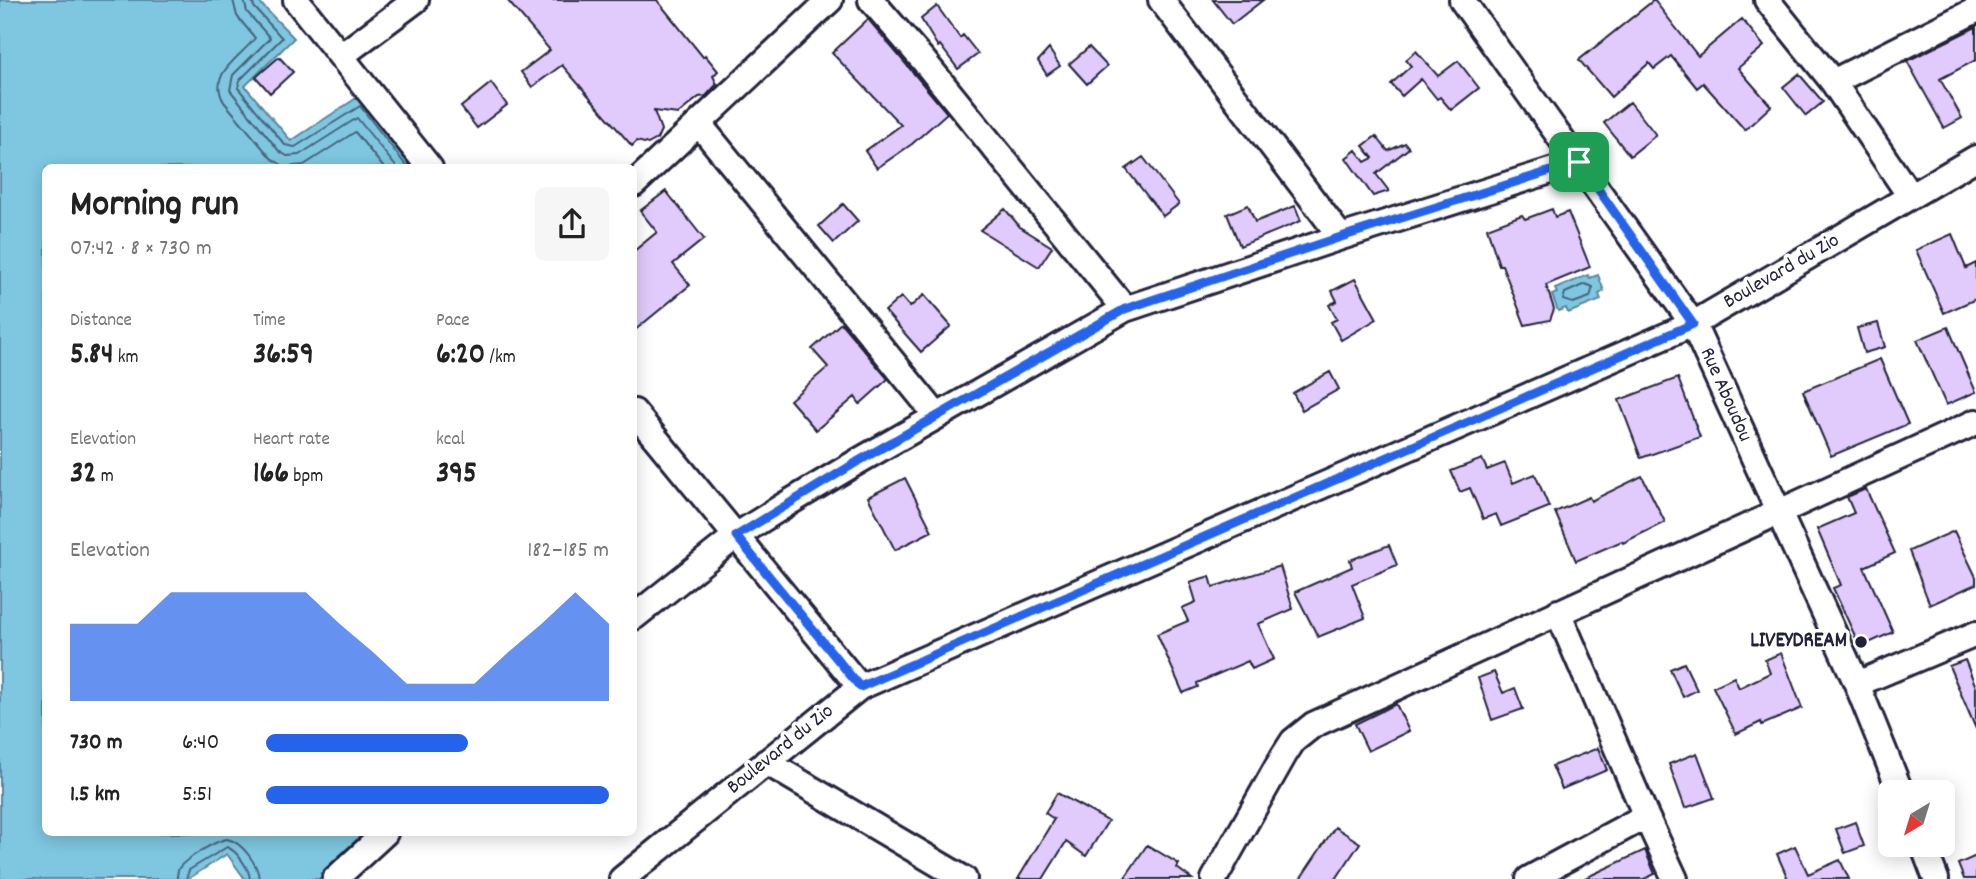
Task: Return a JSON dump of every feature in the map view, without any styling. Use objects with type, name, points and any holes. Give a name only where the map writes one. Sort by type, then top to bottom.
[{"type":"street","points":[[296,0],[427,164]]},
{"type":"street","points":[[341,56],[416,0]]},
{"type":"street","points":[[637,181],[830,0]]},
{"type":"street","points":[[871,0],[1125,309]]},
{"type":"street","points":[[1161,0],[1341,237]]},
{"type":"street","name":"Rue Aboudou","points":[[1462,0],[1693,324],[1857,684],[1896,780]]},
{"type":"street","points":[[1768,0],[1833,82],[1910,197]]},
{"type":"street","points":[[1833,82],[1976,10]]},
{"type":"street","points":[[699,124],[937,416]]},
{"type":"street","name":"Boulevard du Zio","points":[[622,879],[860,687],[1693,324],[1976,158]]},
{"type":"street","points":[[637,615],[736,536],[857,462],[1125,309],[1579,162]]},
{"type":"street","points":[[637,416],[860,687]]},
{"type":"street","points":[[1214,879],[1284,755],[1301,733],[1313,725],[1976,422]]},
{"type":"street","points":[[1558,612],[1675,879]]},
{"type":"street","points":[[1857,684],[1976,634]]},
{"type":"street","points":[[765,762],[964,879]]},
{"type":"street","points":[[1529,879],[1646,816]]},
{"type":"street","points":[[335,879],[382,836]]},
{"type":"street","points":[[1928,858],[1936,879]]},
{"type":"water","points":[[0,0],[257,0],[294,38],[245,86],[291,141],[361,95],[414,164],[42,164],[42,836],[365,836],[319,879],[245,879],[227,854],[188,879],[0,879]]},
{"type":"water","points":[[1588,275],[1590,278],[1598,275],[1604,291],[1599,294],[1601,300],[1568,313],[1566,308],[1558,311],[1552,295],[1557,293],[1555,289]]},
{"type":"building","points":[[507,0],[657,0],[703,57],[705,55],[718,71],[713,76],[717,84],[706,96],[699,97],[678,114],[654,111],[661,130],[657,139],[648,144],[637,141],[632,146],[562,65],[532,87],[521,72],[550,50]]},
{"type":"building","points":[[1213,0],[1263,0],[1232,24]]},
{"type":"building","points":[[1654,0],[1698,56],[1742,19],[1764,46],[1738,68],[1771,106],[1745,130],[1703,83],[1697,88],[1671,56],[1654,69],[1649,63],[1611,97],[1579,60]]},
{"type":"building","points":[[937,6],[960,38],[963,35],[978,54],[958,69],[940,45],[938,47],[921,19]]},
{"type":"building","points":[[868,19],[947,113],[912,144],[877,168],[865,151],[901,125],[832,53]]},
{"type":"building","points":[[1976,27],[1976,60],[1940,79],[1962,118],[1944,128],[1907,61]]},
{"type":"building","points":[[1089,47],[1107,66],[1087,84],[1069,64]]},
{"type":"building","points":[[1049,49],[1060,66],[1047,75],[1038,61]]},
{"type":"building","points":[[1416,51],[1438,76],[1458,61],[1479,88],[1451,110],[1440,97],[1437,99],[1421,79],[1402,96],[1391,84],[1411,66],[1406,60]]},
{"type":"building","points":[[279,57],[293,72],[270,93],[256,77]]},
{"type":"building","points":[[1799,74],[1823,102],[1806,116],[1783,87]]},
{"type":"building","points":[[491,83],[507,105],[477,128],[461,107]]},
{"type":"building","points":[[1630,102],[1656,135],[1630,156],[1604,123]]},
{"type":"building","points":[[1376,136],[1388,151],[1405,143],[1409,148],[1376,174],[1389,191],[1373,196],[1346,158],[1356,150],[1365,162],[1373,158],[1363,146]]},
{"type":"building","points":[[1143,157],[1179,204],[1163,216],[1126,169]]},
{"type":"building","points":[[666,191],[704,239],[673,264],[690,285],[637,329],[637,249],[657,232],[640,211]]},
{"type":"building","points":[[843,204],[858,221],[834,243],[819,226]]},
{"type":"building","points":[[1248,205],[1255,222],[1295,206],[1301,221],[1240,246],[1227,214]]},
{"type":"building","points":[[1005,209],[1020,227],[1052,247],[1039,267],[980,230]]},
{"type":"building","points":[[1552,209],[1555,217],[1568,212],[1590,267],[1546,285],[1554,309],[1550,320],[1525,325],[1502,265],[1499,265],[1487,228],[1522,215],[1525,219]]},
{"type":"building","points":[[1952,234],[1966,268],[1976,263],[1976,299],[1944,313],[1916,250]]},
{"type":"building","points":[[1355,279],[1377,319],[1341,340],[1331,322],[1337,319],[1329,305],[1337,301],[1332,291]]},
{"type":"building","points":[[924,295],[951,326],[921,352],[885,311],[901,297],[910,307]]},
{"type":"building","points":[[841,323],[888,379],[860,404],[855,397],[816,430],[790,400],[828,367],[812,349]]},
{"type":"building","points":[[1878,323],[1885,347],[1864,353],[1857,328]]},
{"type":"building","points":[[1948,327],[1976,392],[1946,405],[1917,340]]},
{"type":"building","points":[[1880,359],[1908,424],[1831,456],[1803,391]]},
{"type":"building","points":[[1330,372],[1339,389],[1302,410],[1293,393]]},
{"type":"building","points":[[1678,378],[1700,437],[1641,458],[1619,400]]},
{"type":"building","points":[[1482,459],[1487,470],[1505,463],[1513,483],[1535,474],[1549,507],[1501,526],[1496,514],[1483,519],[1470,488],[1460,492],[1451,471]]},
{"type":"building","points":[[1642,476],[1665,522],[1623,543],[1622,541],[1576,561],[1555,512],[1589,497],[1591,501]]},
{"type":"building","points":[[905,478],[932,531],[895,550],[868,497]]},
{"type":"building","points":[[1866,489],[1895,553],[1864,567],[1893,632],[1860,647],[1833,588],[1841,585],[1817,529],[1854,513],[1847,497]]},
{"type":"building","points":[[1954,531],[1976,577],[1976,584],[1930,605],[1909,551]]},
{"type":"building","points":[[1389,545],[1397,565],[1352,584],[1365,618],[1318,637],[1295,592],[1352,567],[1350,560]]},
{"type":"building","points":[[1280,566],[1293,609],[1258,624],[1274,659],[1252,669],[1248,661],[1197,683],[1198,687],[1183,693],[1157,634],[1188,621],[1182,608],[1196,602],[1190,582],[1210,576],[1213,587]]},
{"type":"building","points":[[1781,653],[1802,708],[1736,734],[1713,687],[1734,677],[1739,688],[1770,673],[1765,660]]},
{"type":"building","points":[[1965,660],[1976,687],[1976,729],[1949,666]]},
{"type":"building","points":[[1684,663],[1697,690],[1683,697],[1670,669]]},
{"type":"building","points":[[1494,672],[1503,693],[1515,688],[1523,709],[1492,720],[1478,678]]},
{"type":"building","points":[[1396,704],[1409,731],[1368,751],[1355,724]]},
{"type":"building","points":[[1598,748],[1607,770],[1562,789],[1552,766]]},
{"type":"building","points":[[1697,753],[1714,798],[1685,808],[1669,764]]},
{"type":"building","points":[[1057,793],[1108,821],[1086,856],[1066,842],[1043,879],[1018,879],[1054,819],[1045,813]]},
{"type":"building","points":[[1855,822],[1864,846],[1845,853],[1836,829]]},
{"type":"building","points":[[1335,827],[1360,843],[1336,879],[1300,879]]},
{"type":"building","points":[[1147,845],[1179,864],[1177,868],[1192,879],[1124,879]]},
{"type":"building","points":[[1795,846],[1808,874],[1840,860],[1849,879],[1788,879],[1777,854]]},
{"type":"building","points":[[1645,850],[1655,874],[1644,879],[1583,879]]},
{"type":"building","points":[[1976,856],[1976,879],[1964,879],[1958,864]]},
{"type":"place","name":"LIVEYDREAM","points":[[1861,642]]},
{"type":"route","points":[[1579,162],[1693,324],[860,687],[736,536],[857,462],[1125,309],[1579,162]]}]
